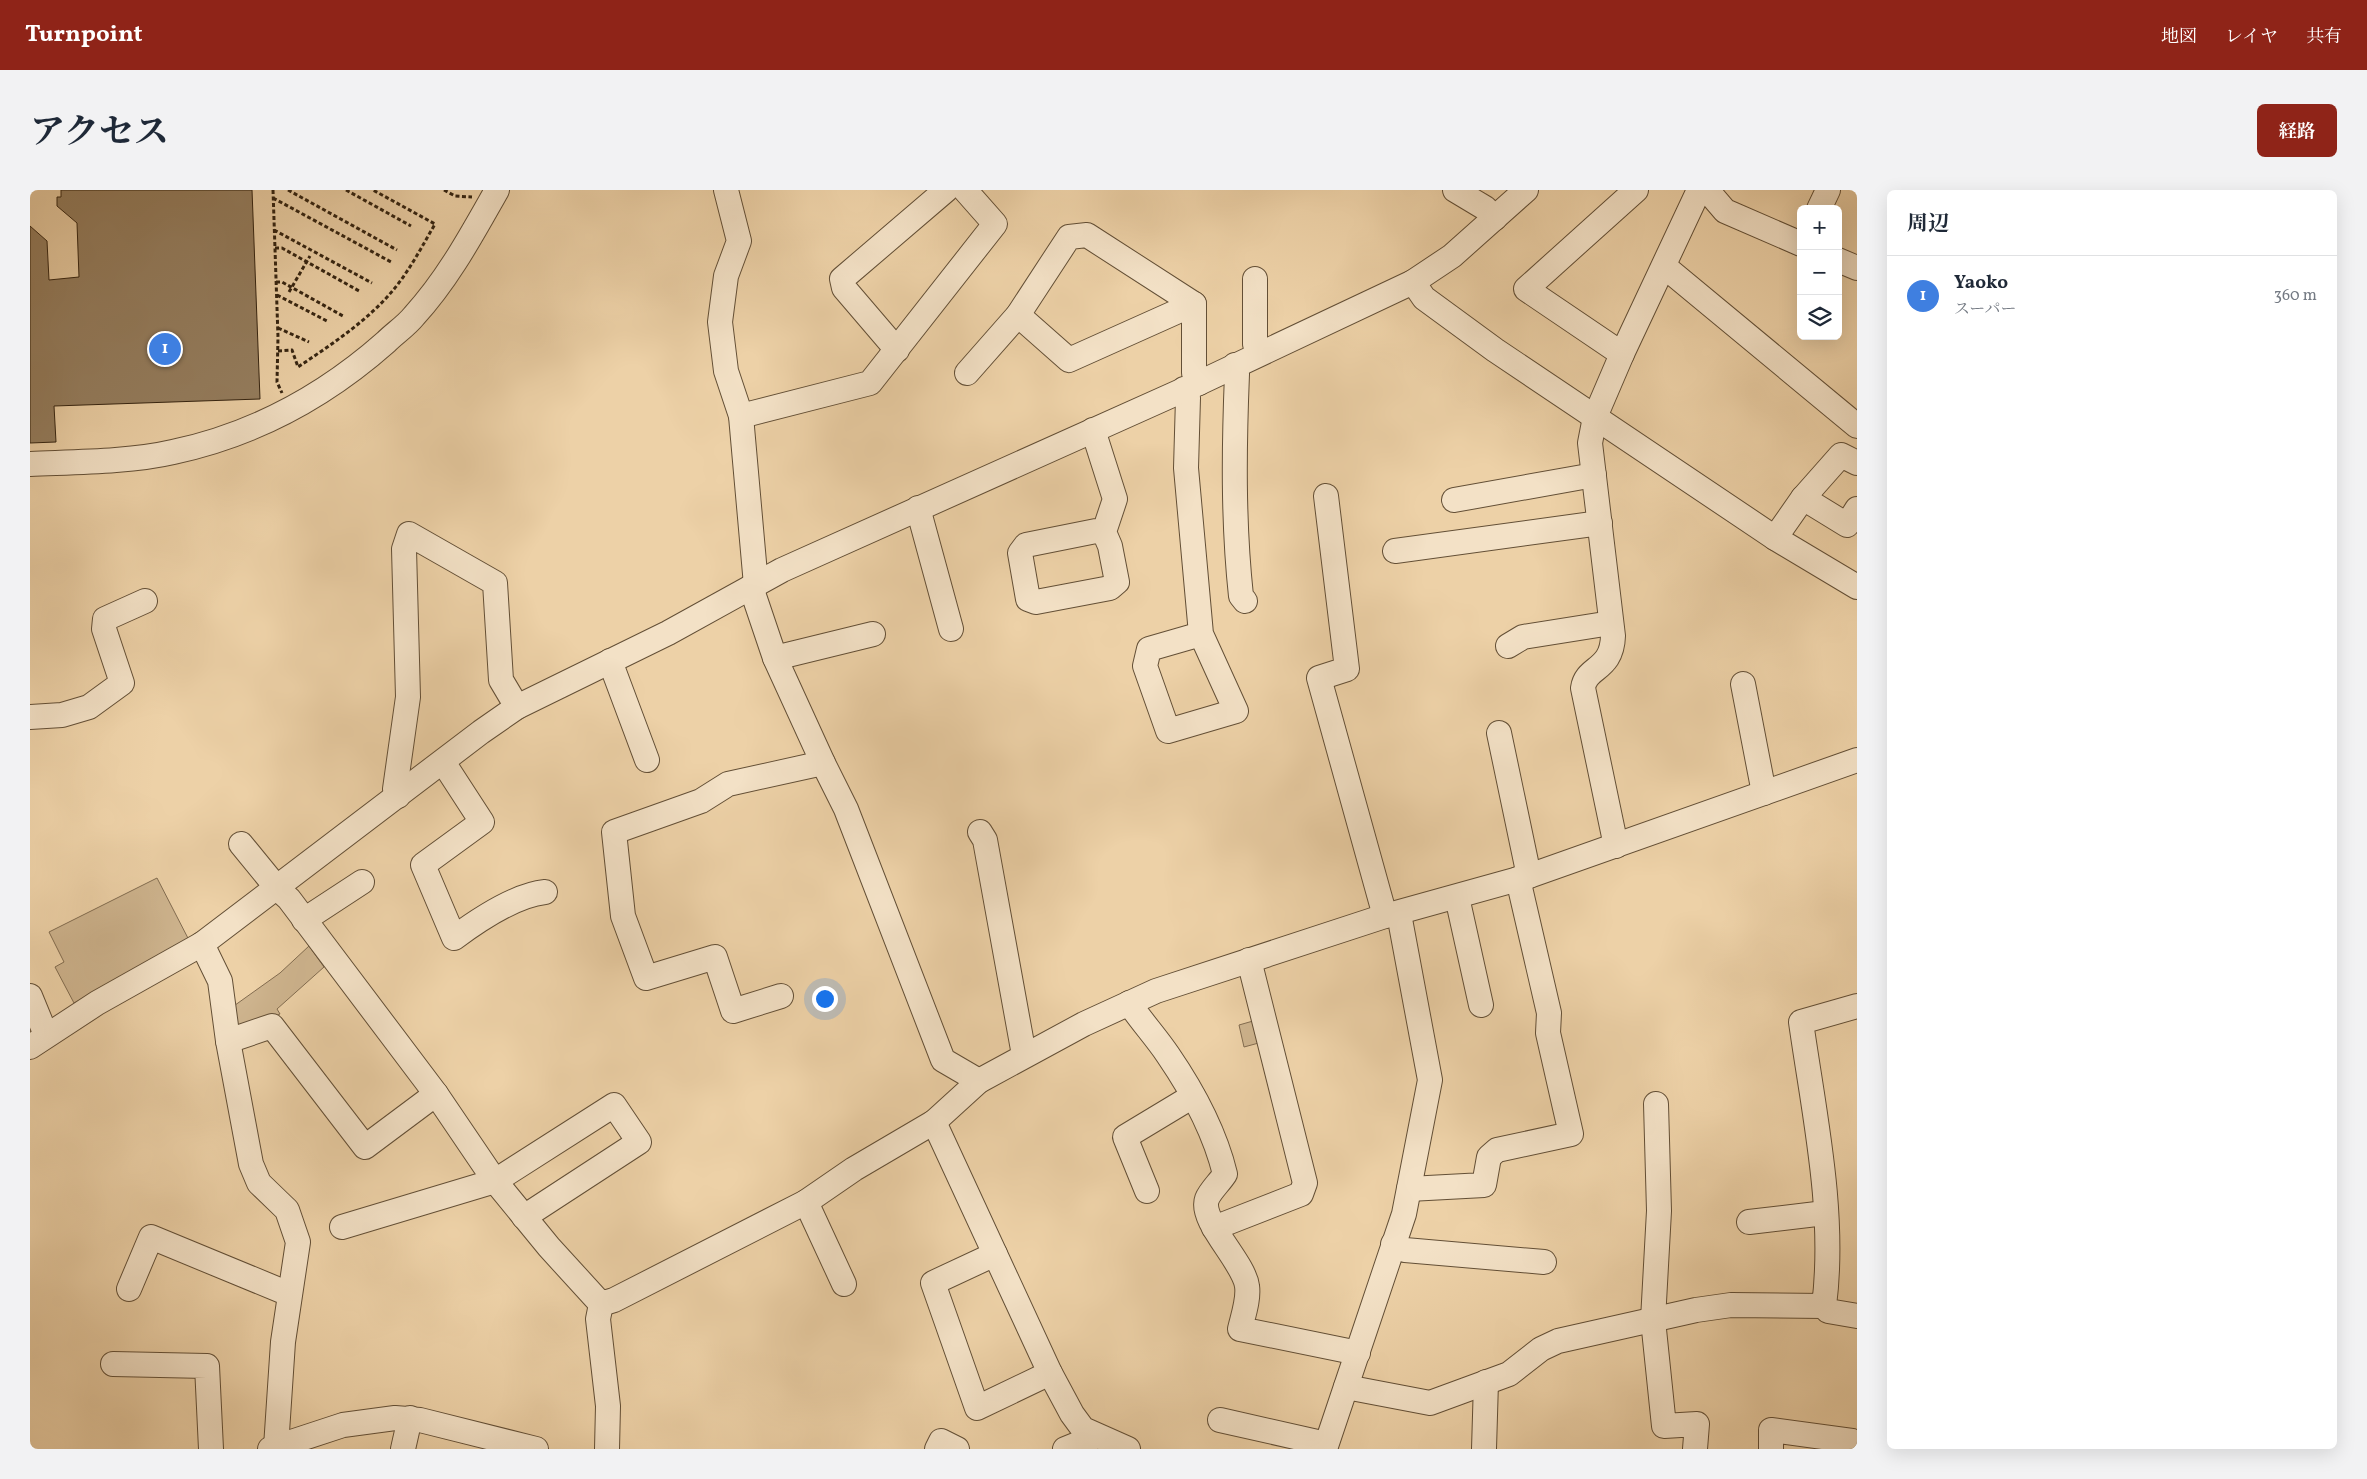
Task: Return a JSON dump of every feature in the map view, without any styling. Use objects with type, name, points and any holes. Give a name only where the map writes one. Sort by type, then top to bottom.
[{"type":"street","points":[[30,464],[94,461],[172,453],[228,438],[281,415],[334,384],[374,353],[414,317],[454,265],[497,190]]},
{"type":"street","points":[[726,190],[739,241],[726,276],[720,322],[726,371],[741,416],[753,586],[775,658],[822,763],[853,826],[958,1099]]},
{"type":"street","points":[[897,350],[844,288],[842,279],[946,190]]},
{"type":"street","points":[[741,416],[870,383],[995,224],[965,190]]},
{"type":"street","points":[[1455,190],[1485,208],[1495,218]]},
{"type":"street","points":[[30,996],[38,1041],[97,1003],[202,944],[517,707],[668,633],[782,570],[1191,386],[1413,282],[1452,256],[1526,190]]},
{"type":"street","points":[[1622,354],[1526,289],[1636,190]]},
{"type":"street","points":[[1616,846],[1583,688],[1587,677],[1602,664],[1612,650],[1611,622],[1590,443],[1595,417],[1622,354],[1700,190]]},
{"type":"street","points":[[1708,190],[1725,211],[1797,242]]},
{"type":"street","points":[[1821,205],[1828,190]]},
{"type":"street","points":[[967,373],[1018,315],[1069,237],[1087,235],[1194,304]]},
{"type":"street","points":[[1842,262],[1857,268]]},
{"type":"street","points":[[1665,267],[1857,426]]},
{"type":"street","points":[[1255,279],[1255,344],[1258,354]]},
{"type":"street","points":[[1413,282],[1424,298],[1495,350],[1775,538],[1857,587]]},
{"type":"street","points":[[1018,315],[1069,360],[1194,304]]},
{"type":"street","points":[[1194,304],[1194,372],[1188,398],[1186,468],[1201,634]]},
{"type":"street","points":[[1235,365],[1237,374],[1233,468],[1236,546],[1241,596],[1245,600]]},
{"type":"street","points":[[1093,430],[1114,499],[1104,532]]},
{"type":"street","points":[[1775,538],[1802,498],[1841,455],[1857,463]]},
{"type":"street","points":[[1454,500],[1594,475]]},
{"type":"street","points":[[1220,1420],[1325,1446],[1404,1214],[1430,1080],[1392,915],[1319,678],[1347,669],[1326,496]]},
{"type":"street","points":[[1802,498],[1847,525],[1857,509]]},
{"type":"street","points":[[918,508],[951,629]]},
{"type":"street","points":[[1395,552],[1600,523]]},
{"type":"street","points":[[398,796],[394,789],[408,697],[404,549],[409,534],[496,582],[501,680],[517,707]]},
{"type":"street","points":[[30,717],[62,714],[89,706],[122,683],[104,629],[105,619],[145,601]]},
{"type":"street","points":[[1508,646],[1523,637],[1611,622]]},
{"type":"street","points":[[775,658],[873,634]]},
{"type":"street","points":[[610,661],[647,760]]},
{"type":"street","points":[[1743,684],[1764,792]]},
{"type":"street","points":[[1409,1189],[1484,1185],[1489,1158],[1497,1150],[1572,1134],[1548,1033],[1549,1013],[1499,733]]},
{"type":"street","points":[[601,1304],[614,1300],[806,1202],[854,1169],[934,1122],[979,1081],[1024,1055],[1128,1003],[1250,960],[1392,915],[1524,878],[1857,760]]},
{"type":"street","points":[[443,762],[482,822],[423,865],[454,938],[473,923],[531,893],[544,892]]},
{"type":"street","points":[[781,996],[733,1011],[715,957],[646,978],[623,916],[614,832],[701,802],[728,784],[822,763]]},
{"type":"street","points":[[980,832],[985,840],[1024,1055]]},
{"type":"street","points":[[241,844],[277,888],[289,899],[436,1094],[495,1181],[549,1248],[601,1304]]},
{"type":"street","points":[[304,920],[362,882]]},
{"type":"street","points":[[1457,897],[1482,1005]]},
{"type":"street","points":[[202,944],[220,981],[228,1041],[251,1164],[259,1183],[287,1210],[298,1242],[283,1342],[273,1448],[343,1425],[378,1419],[410,1418],[536,1449]]},
{"type":"street","points":[[1214,1228],[1301,1194],[1305,1183],[1250,960]]},
{"type":"street","points":[[1128,1003],[1168,1054],[1193,1096],[1222,1159],[1225,1174],[1207,1198],[1206,1208],[1214,1228],[1238,1262],[1247,1286],[1240,1329],[1358,1353]]},
{"type":"street","points":[[1857,1006],[1801,1022],[1820,1141],[1825,1213],[1827,1286],[1824,1306],[1828,1311],[1857,1316]]},
{"type":"street","points":[[228,1041],[272,1026],[365,1146],[436,1094]]},
{"type":"street","points":[[943,1060],[979,1081]]},
{"type":"street","points":[[1147,1190],[1125,1137],[1193,1096]]},
{"type":"street","points":[[1656,1104],[1659,1211],[1652,1320],[1664,1426],[1697,1424],[1695,1449]]},
{"type":"street","points":[[342,1227],[495,1181],[614,1105],[639,1142],[524,1217]]},
{"type":"street","points":[[934,1122],[1050,1373],[1072,1414],[1083,1429],[1128,1449]]},
{"type":"street","points":[[806,1202],[844,1284]]},
{"type":"street","points":[[1749,1222],[1825,1213]]},
{"type":"street","points":[[129,1289],[151,1237],[289,1294]]},
{"type":"street","points":[[1393,1244],[1404,1250],[1544,1262]]},
{"type":"street","points":[[995,1254],[933,1283],[978,1408],[1050,1373]]},
{"type":"street","points":[[601,1304],[598,1319],[608,1406],[607,1449]]},
{"type":"street","points":[[1346,1387],[1430,1403],[1509,1374],[1541,1349],[1558,1341],[1696,1310],[1732,1305],[1824,1306]]},
{"type":"street","points":[[113,1364],[207,1366],[211,1449]]},
{"type":"street","points":[[1484,1449],[1486,1382]]},
{"type":"street","points":[[403,1449],[410,1418]]},
{"type":"street","points":[[1771,1449],[1771,1430],[1852,1441],[1850,1449]]},
{"type":"street","points":[[1065,1449],[1097,1436]]},
{"type":"street","points":[[937,1449],[941,1441],[957,1449]]},
{"type":"path","points":[[273,190],[278,328],[278,388],[287,399]]},
{"type":"path","points":[[288,190],[398,250]]},
{"type":"path","points":[[346,190],[411,226]]},
{"type":"path","points":[[278,351],[292,350],[298,367],[338,340],[376,307],[400,282],[411,265],[434,224],[373,190]]},
{"type":"path","points":[[444,190],[455,196],[475,197]]},
{"type":"path","points":[[273,198],[393,263]]},
{"type":"path","points":[[274,230],[372,283]]},
{"type":"path","points":[[275,248],[282,248],[361,292]]},
{"type":"path","points":[[289,292],[310,256]]},
{"type":"path","points":[[276,282],[282,282],[292,287],[343,316]]},
{"type":"path","points":[[277,295],[327,321]]},
{"type":"path","points":[[278,328],[309,342]]},
{"type":"shaded area","points":[[157,878],[191,944],[74,1003],[55,967],[64,962],[49,932]]},
{"type":"shaded area","points":[[309,946],[324,967],[277,1009],[280,1014],[242,1030],[235,1025],[231,1008],[280,973]]},
{"type":"shaded area","points":[[1260,1019],[1266,1041],[1244,1047],[1239,1025]]},
{"type":"building","points":[[61,190],[252,190],[260,399],[54,406],[56,442],[30,443],[30,226],[47,241],[49,280],[79,277],[77,223],[57,206],[57,197],[61,197]]},
{"type":"place","name":"Yaoko","points":[[165,349]]}]
